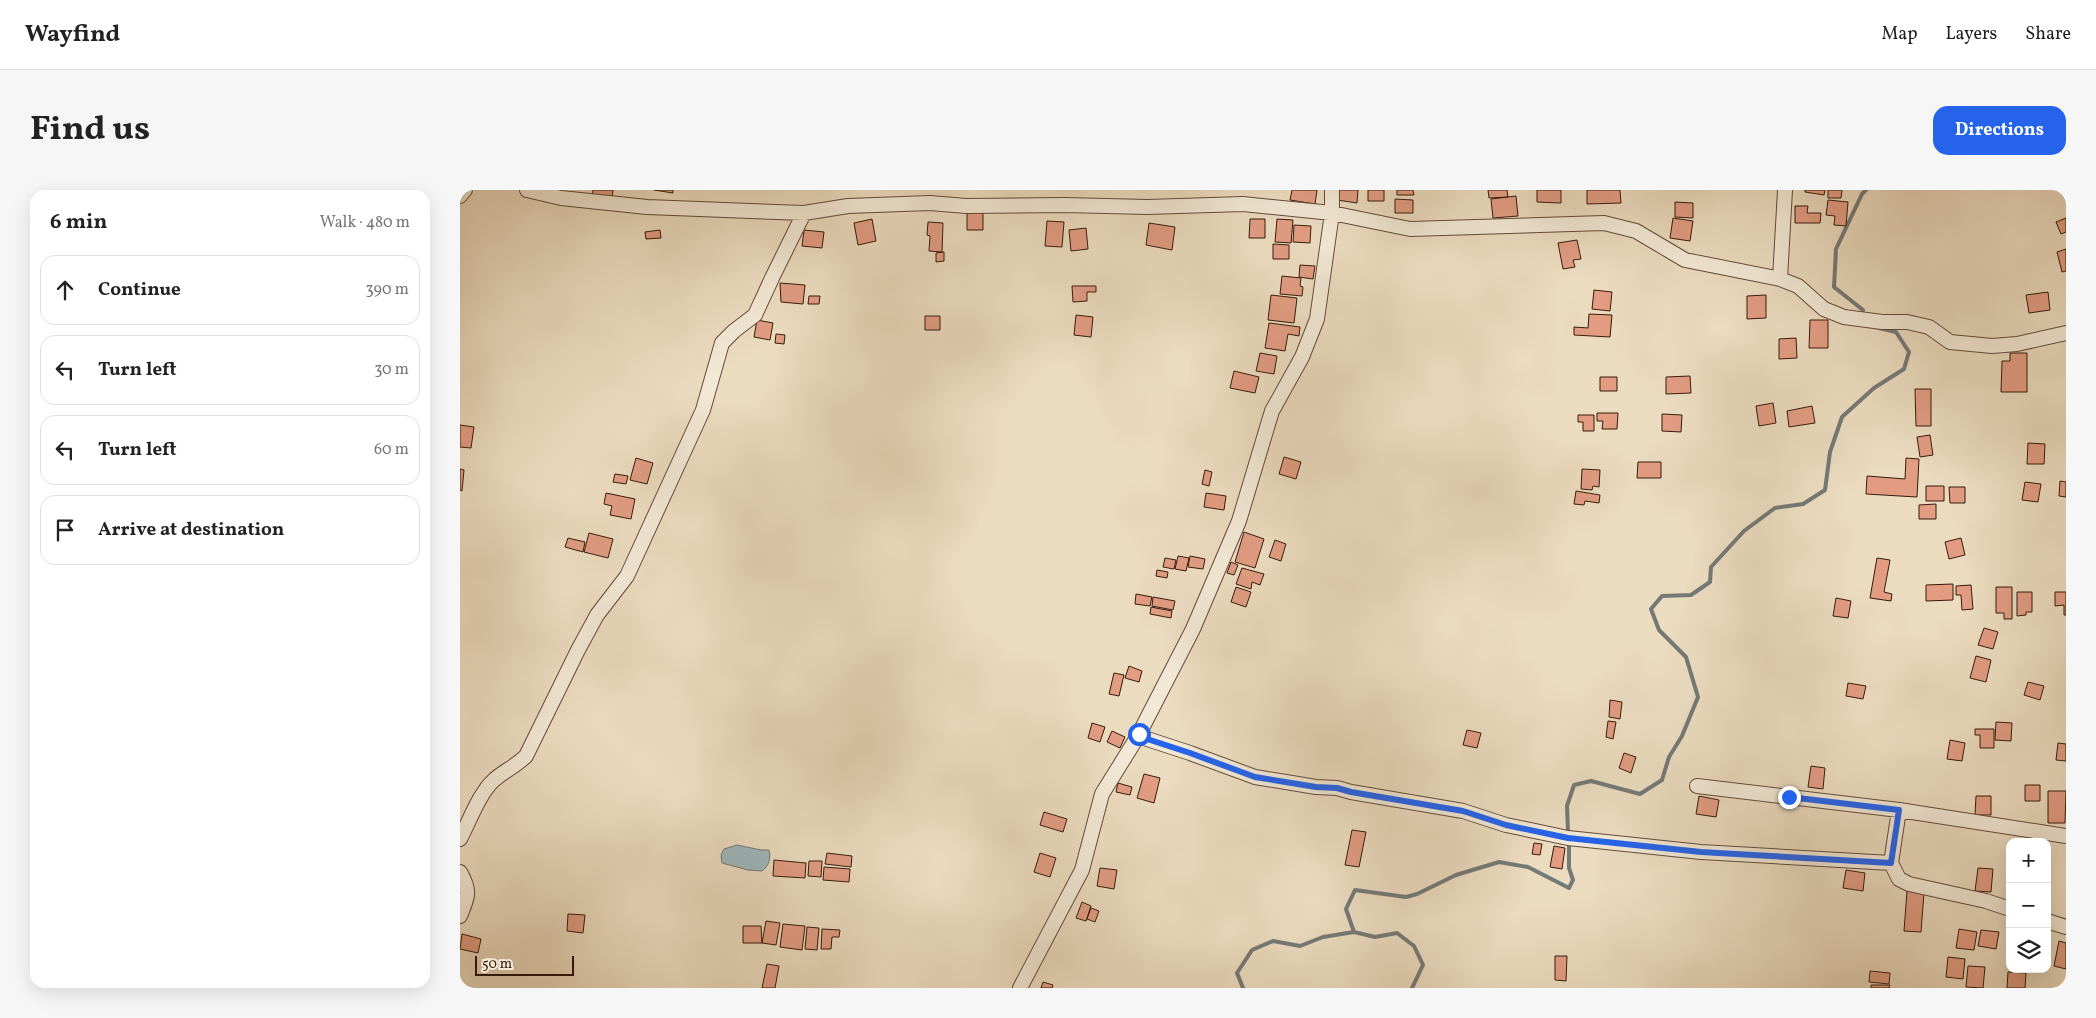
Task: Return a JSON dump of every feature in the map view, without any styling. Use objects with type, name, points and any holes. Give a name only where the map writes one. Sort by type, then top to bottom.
[{"type":"street","points":[[460,196],[465,190]]},
{"type":"street","points":[[527,190],[561,198],[648,207],[804,213],[848,206],[930,203],[966,206],[1065,205],[1147,207],[1243,204],[1332,214],[1410,229],[1604,223],[1636,231],[1685,260],[1780,279],[1798,286],[1824,309],[1844,317],[1882,322],[1907,322],[1929,327],[1950,342],[1992,346],[2017,344],[2066,333]]},
{"type":"street","points":[[1020,988],[1082,870],[1102,794],[1138,736],[1193,630],[1239,521],[1272,411],[1302,357],[1317,319],[1332,214],[1332,190]]},
{"type":"street","points":[[1780,279],[1786,190]]},
{"type":"street","points":[[460,839],[486,790],[494,780],[516,766],[526,756],[578,650],[598,615],[627,576],[703,410],[722,343],[755,315],[804,213]]},
{"type":"street","points":[[1138,736],[1255,777],[1316,787],[1337,788],[1463,811],[1506,825],[1568,838],[1701,852],[1891,863]]},
{"type":"street","points":[[1697,786],[1899,810],[2066,836]]},
{"type":"street","points":[[1899,810],[1891,863],[1900,879],[1909,884],[1986,901],[2006,908]]},
{"type":"street","points":[[460,872],[467,884],[468,892],[460,916]]},
{"type":"street","points":[[2051,922],[2066,928]]},
{"type":"water","points":[[737,845],[769,850],[770,859],[766,867],[762,871],[748,870],[722,863],[721,855],[724,849]]},
{"type":"building","points":[[593,190],[613,190],[612,200],[592,198]]},
{"type":"building","points":[[654,190],[673,190],[673,193]]},
{"type":"building","points":[[1292,190],[1317,190],[1315,204],[1290,200]]},
{"type":"building","points":[[1339,190],[1358,190],[1357,203],[1337,200]]},
{"type":"building","points":[[1368,190],[1384,190],[1384,201],[1368,201]]},
{"type":"building","points":[[1397,190],[1413,190],[1414,195],[1397,195]]},
{"type":"building","points":[[1488,190],[1507,190],[1508,197],[1489,198]]},
{"type":"building","points":[[1537,190],[1561,190],[1561,203],[1537,202]]},
{"type":"building","points":[[1587,190],[1620,190],[1621,203],[1587,204]]},
{"type":"building","points":[[1805,190],[1825,190],[1824,195],[1805,192]]},
{"type":"building","points":[[1828,190],[1842,190],[1841,198],[1828,198]]},
{"type":"building","points":[[1516,196],[1518,216],[1493,218],[1491,199]]},
{"type":"building","points":[[1395,199],[1413,200],[1413,213],[1395,213]]},
{"type":"building","points":[[1828,200],[1848,202],[1846,226],[1834,225],[1835,216],[1826,215]]},
{"type":"building","points":[[1675,202],[1693,203],[1693,218],[1675,217]]},
{"type":"building","points":[[1795,206],[1808,206],[1807,213],[1821,213],[1820,223],[1795,223]]},
{"type":"building","points":[[967,210],[983,210],[983,230],[967,230]]},
{"type":"building","points":[[1673,218],[1693,221],[1690,241],[1670,238]]},
{"type":"building","points":[[2066,218],[2066,232],[2061,234],[2056,222]]},
{"type":"building","points":[[872,219],[876,241],[858,245],[854,223]]},
{"type":"building","points":[[1250,219],[1265,219],[1265,238],[1249,238]]},
{"type":"building","points":[[1277,219],[1293,220],[1291,243],[1275,242]]},
{"type":"building","points":[[1047,221],[1064,222],[1062,247],[1045,246]]},
{"type":"building","points":[[928,222],[943,223],[942,252],[929,251],[930,236],[927,235]]},
{"type":"building","points":[[1149,223],[1175,227],[1172,250],[1146,245]]},
{"type":"building","points":[[1294,225],[1311,226],[1310,243],[1293,242]]},
{"type":"building","points":[[1086,228],[1088,249],[1071,251],[1069,230]]},
{"type":"building","points":[[660,230],[661,238],[646,239],[645,232]]},
{"type":"building","points":[[804,230],[824,232],[822,248],[802,246]]},
{"type":"building","points":[[1577,240],[1581,259],[1573,260],[1575,267],[1563,269],[1558,243]]},
{"type":"building","points":[[1273,244],[1289,245],[1289,259],[1273,259]]},
{"type":"building","points":[[2066,249],[2066,271],[2062,272],[2057,252]]},
{"type":"building","points":[[944,252],[944,261],[936,262],[936,253]]},
{"type":"building","points":[[1300,265],[1315,266],[1313,279],[1299,277]]},
{"type":"building","points":[[1282,276],[1301,278],[1302,296],[1280,294]]},
{"type":"building","points":[[780,283],[805,285],[803,304],[781,302]]},
{"type":"building","points":[[1072,286],[1096,286],[1096,292],[1087,292],[1087,301],[1073,302]]},
{"type":"building","points":[[1594,290],[1612,292],[1610,311],[1592,309]]},
{"type":"building","points":[[2048,292],[2050,310],[2029,313],[2026,295]]},
{"type":"building","points":[[1271,295],[1297,298],[1294,323],[1268,320]]},
{"type":"building","points":[[1766,295],[1766,318],[1747,319],[1747,296]]},
{"type":"building","points":[[809,296],[820,296],[819,304],[808,304]]},
{"type":"building","points":[[1589,314],[1612,315],[1610,337],[1574,335],[1574,327],[1588,328]]},
{"type":"building","points":[[1076,315],[1093,317],[1091,337],[1074,335]]},
{"type":"building","points":[[925,316],[940,316],[940,330],[925,330]]},
{"type":"building","points":[[757,320],[773,323],[770,340],[754,337]]},
{"type":"building","points":[[1810,320],[1828,320],[1828,348],[1809,348]]},
{"type":"building","points":[[1269,323],[1300,327],[1299,336],[1288,334],[1285,351],[1265,348]]},
{"type":"building","points":[[776,334],[785,335],[784,344],[775,343]]},
{"type":"building","points":[[1796,338],[1797,358],[1779,359],[1779,339]]},
{"type":"building","points":[[1260,353],[1277,356],[1274,374],[1256,371]]},
{"type":"building","points":[[2010,353],[2027,353],[2027,392],[2001,392],[2002,361],[2010,361]]},
{"type":"building","points":[[1234,371],[1259,377],[1255,393],[1230,388]]},
{"type":"building","points":[[1690,376],[1691,393],[1666,394],[1666,377]]},
{"type":"building","points":[[1600,377],[1617,377],[1617,391],[1600,391]]},
{"type":"building","points":[[1915,389],[1931,389],[1931,426],[1916,426]]},
{"type":"building","points":[[1773,403],[1776,423],[1759,426],[1756,406]]},
{"type":"building","points":[[1812,406],[1815,423],[1789,427],[1787,411]]},
{"type":"building","points":[[1597,413],[1618,413],[1617,429],[1602,429],[1603,421],[1597,421]]},
{"type":"building","points":[[1662,414],[1682,415],[1681,432],[1662,431]]},
{"type":"building","points":[[1578,415],[1594,415],[1594,431],[1583,431],[1583,422],[1578,422]]},
{"type":"building","points":[[460,425],[474,427],[471,448],[460,447]]},
{"type":"building","points":[[1930,435],[1933,455],[1920,457],[1917,437]]},
{"type":"building","points":[[2028,443],[2045,444],[2044,464],[2027,464]]},
{"type":"building","points":[[1284,457],[1301,462],[1296,479],[1279,474]]},
{"type":"building","points":[[636,458],[653,463],[647,484],[630,480]]},
{"type":"building","points":[[1906,458],[1919,459],[1917,497],[1866,494],[1867,476],[1905,479]]},
{"type":"building","points":[[1638,462],[1661,462],[1661,478],[1637,478]]},
{"type":"building","points":[[460,469],[464,470],[462,491],[460,490]]},
{"type":"building","points":[[1582,469],[1600,470],[1599,487],[1593,486],[1592,490],[1581,489]]},
{"type":"building","points":[[1205,470],[1212,472],[1209,486],[1202,484]]},
{"type":"building","points":[[615,474],[628,476],[626,484],[613,482]]},
{"type":"building","points":[[2060,481],[2066,482],[2066,497],[2059,496]]},
{"type":"building","points":[[2025,482],[2041,484],[2038,502],[2022,500]]},
{"type":"building","points":[[1926,486],[1944,486],[1944,501],[1926,501]]},
{"type":"building","points":[[1949,487],[1965,487],[1965,503],[1950,503]]},
{"type":"building","points":[[1576,491],[1600,495],[1599,503],[1585,501],[1584,505],[1574,504]]},
{"type":"building","points":[[606,493],[635,499],[631,519],[610,515],[612,506],[604,504]]},
{"type":"building","points":[[1206,493],[1226,496],[1224,510],[1204,507]]},
{"type":"building","points":[[1936,504],[1936,519],[1919,519],[1919,505]]},
{"type":"building","points":[[1244,532],[1264,539],[1255,568],[1235,562]]},
{"type":"building","points":[[589,533],[613,539],[608,558],[584,552]]},
{"type":"building","points":[[568,538],[585,542],[583,552],[565,547]]},
{"type":"building","points":[[1961,538],[1965,555],[1949,559],[1945,542]]},
{"type":"building","points":[[1275,540],[1286,544],[1281,561],[1269,557]]},
{"type":"building","points":[[1178,556],[1189,558],[1186,571],[1175,569]]},
{"type":"building","points":[[1190,556],[1205,559],[1203,569],[1188,567]]},
{"type":"building","points":[[1165,558],[1176,560],[1174,569],[1163,567]]},
{"type":"building","points":[[1877,558],[1890,560],[1884,592],[1892,594],[1891,601],[1870,598]]},
{"type":"building","points":[[1231,562],[1238,565],[1234,575],[1227,573]]},
{"type":"building","points":[[1242,568],[1264,574],[1260,585],[1252,582],[1251,589],[1236,584]]},
{"type":"building","points":[[1157,570],[1168,572],[1167,578],[1156,576]]},
{"type":"building","points":[[1953,584],[1953,600],[1926,601],[1926,585]]},
{"type":"building","points":[[1971,585],[1973,609],[1962,610],[1961,595],[1956,595],[1956,586]]},
{"type":"building","points":[[1236,587],[1251,592],[1246,607],[1231,602]]},
{"type":"building","points":[[1996,587],[2012,587],[2012,619],[2004,619],[2004,613],[1996,613]]},
{"type":"building","points":[[2017,592],[2032,592],[2032,612],[2026,612],[2026,615],[2017,616]]},
{"type":"building","points":[[2055,592],[2066,592],[2066,615],[2064,615],[2064,605],[2055,606]]},
{"type":"building","points":[[1136,594],[1152,597],[1150,606],[1135,604]]},
{"type":"building","points":[[1153,597],[1175,601],[1173,610],[1152,606]]},
{"type":"building","points":[[1836,598],[1851,601],[1848,618],[1833,616]]},
{"type":"building","points":[[1151,607],[1172,611],[1171,618],[1150,614]]},
{"type":"building","points":[[1984,628],[1998,632],[1993,649],[1978,645]]},
{"type":"building","points":[[1976,656],[1991,660],[1986,682],[1970,678]]},
{"type":"building","points":[[1129,666],[1142,671],[1139,682],[1125,678]]},
{"type":"building","points":[[1114,673],[1124,675],[1119,696],[1109,694]]},
{"type":"building","points":[[2028,682],[2044,686],[2040,700],[2024,695]]},
{"type":"building","points":[[1848,683],[1866,686],[1863,699],[1846,696]]},
{"type":"building","points":[[1610,700],[1622,702],[1620,719],[1609,717]]},
{"type":"building","points":[[1608,721],[1616,722],[1613,739],[1606,737]]},
{"type":"building","points":[[1996,722],[2012,723],[2011,741],[1995,740]]},
{"type":"building","points":[[1092,723],[1105,727],[1100,742],[1088,738]]},
{"type":"building","points":[[1975,729],[1994,729],[1994,748],[1980,748],[1980,735],[1975,735]]},
{"type":"building","points":[[1467,730],[1481,733],[1477,748],[1463,745]]},
{"type":"building","points":[[1112,731],[1125,737],[1120,748],[1107,742]]},
{"type":"building","points":[[1950,740],[1965,743],[1962,761],[1947,759]]},
{"type":"building","points":[[2058,743],[2066,744],[2066,761],[2056,760]]},
{"type":"building","points":[[1624,753],[1636,757],[1631,773],[1619,768]]},
{"type":"building","points":[[1811,766],[1825,768],[1823,789],[1808,787]]},
{"type":"building","points":[[1144,774],[1160,778],[1154,803],[1137,798]]},
{"type":"building","points":[[1118,783],[1132,787],[1130,795],[1116,792]]},
{"type":"building","points":[[2025,785],[2040,785],[2040,801],[2025,801]]},
{"type":"building","points":[[2048,791],[2066,791],[2065,823],[2048,823]]},
{"type":"building","points":[[1699,796],[1719,800],[1716,817],[1696,814]]},
{"type":"building","points":[[1976,796],[1991,796],[1991,815],[1975,815]]},
{"type":"building","points":[[1044,812],[1067,819],[1063,832],[1040,825]]},
{"type":"building","points":[[1352,830],[1366,832],[1359,867],[1345,865]]},
{"type":"building","points":[[1534,843],[1542,844],[1540,855],[1532,854]]},
{"type":"building","points":[[1554,846],[1565,848],[1562,869],[1550,867]]},
{"type":"building","points":[[827,853],[852,856],[851,867],[825,864]]},
{"type":"building","points":[[1040,853],[1056,858],[1050,877],[1034,872]]},
{"type":"building","points":[[774,860],[806,863],[805,878],[773,876]]},
{"type":"building","points":[[809,861],[822,861],[821,877],[808,876]]},
{"type":"building","points":[[824,867],[850,869],[849,882],[823,880]]},
{"type":"building","points":[[1100,868],[1117,870],[1114,889],[1097,886]]},
{"type":"building","points":[[1978,868],[1993,869],[1991,892],[1975,891]]},
{"type":"building","points":[[1846,870],[1865,873],[1863,891],[1843,888]]},
{"type":"building","points":[[1907,891],[1924,893],[1921,932],[1904,931]]},
{"type":"building","points":[[1082,902],[1091,906],[1086,921],[1076,918]]},
{"type":"building","points":[[1091,908],[1099,911],[1095,922],[1087,919]]},
{"type":"building","points":[[568,914],[585,915],[583,933],[567,931]]},
{"type":"building","points":[[766,921],[780,923],[776,945],[762,943]]},
{"type":"building","points":[[783,924],[805,926],[802,950],[780,947]]},
{"type":"building","points":[[743,926],[761,926],[762,943],[743,943]]},
{"type":"building","points":[[807,927],[819,928],[817,950],[805,949]]},
{"type":"building","points":[[822,929],[840,930],[839,937],[832,937],[831,949],[821,949]]},
{"type":"building","points":[[1959,929],[1977,932],[1974,950],[1956,948]]},
{"type":"building","points":[[1981,930],[1999,932],[1996,949],[1978,946]]},
{"type":"building","points":[[462,934],[481,939],[478,953],[460,949]]},
{"type":"building","points":[[2059,941],[2066,943],[2066,969],[2054,966]]},
{"type":"building","points":[[1555,956],[1567,956],[1566,981],[1555,980]]},
{"type":"building","points":[[1948,957],[1965,959],[1963,979],[1946,977]]},
{"type":"building","points":[[767,964],[779,966],[775,988],[762,988]]},
{"type":"building","points":[[1968,966],[1985,967],[1983,988],[1966,987]]},
{"type":"building","points":[[1870,971],[1890,973],[1889,984],[1869,982]]},
{"type":"building","points":[[2008,973],[2026,973],[2025,988],[2007,988]]},
{"type":"building","points":[[1043,982],[1053,985],[1052,988],[1041,988]]},
{"type":"building","points":[[1871,985],[1890,985],[1889,988],[1871,988]]},
{"type":"waterway","points":[[1863,310],[1834,287],[1836,249],[1862,194],[1866,190]]},
{"type":"waterway","points":[[1568,831],[1567,806],[1574,785],[1591,781],[1640,794],[1662,780],[1669,757],[1682,736],[1698,697],[1686,657],[1659,630],[1651,609],[1662,596],[1691,595],[1710,582],[1711,567],[1744,531],[1775,508],[1803,504],[1825,490],[1830,452],[1842,417],[1874,388],[1904,369],[1909,352],[1896,332],[1879,328]]},
{"type":"waterway","points":[[1412,988],[1423,965],[1414,946],[1397,933],[1375,937],[1354,932],[1346,909],[1355,890],[1406,897],[1417,894],[1456,875],[1499,862],[1528,867],[1569,888],[1573,880],[1569,868],[1569,846]]},
{"type":"waterway","points":[[1243,988],[1237,973],[1252,950],[1273,941],[1300,946],[1323,937],[1354,932]]},
{"type":"route","points":[[1139,734],[1138,736],[1255,777],[1316,787],[1337,788],[1394,800],[1411,801],[1463,811],[1506,825],[1568,838],[1701,852],[1891,863],[1899,810],[1789,797]]}]
